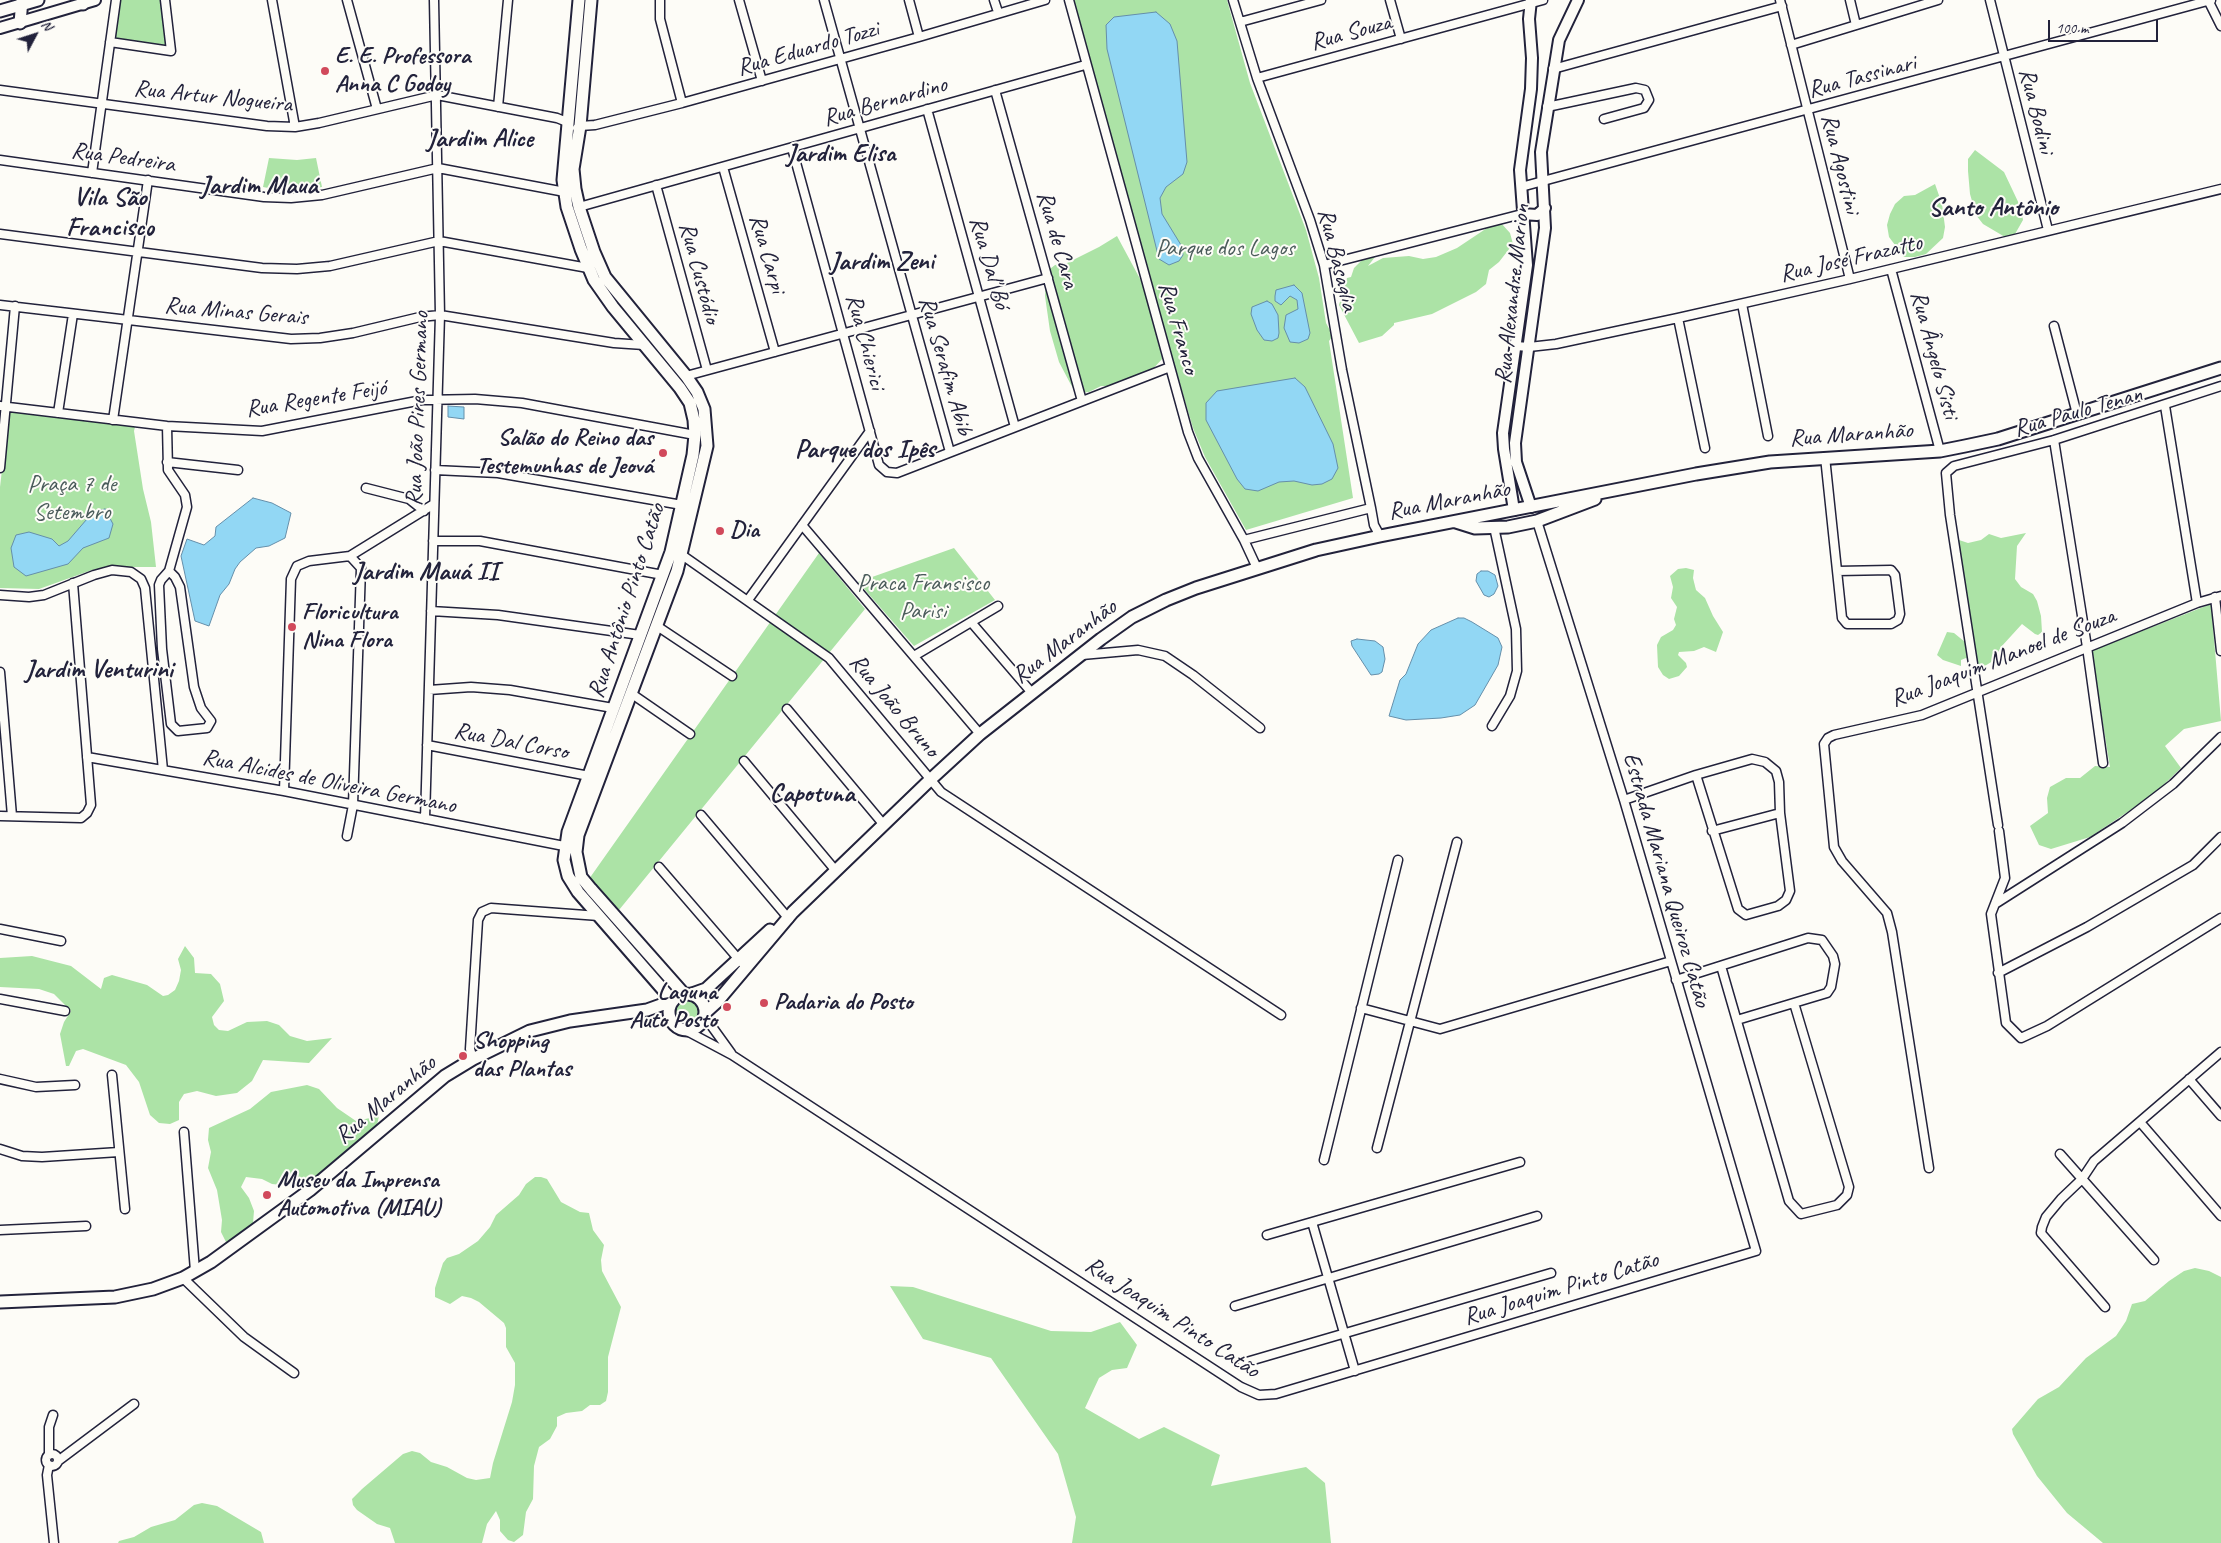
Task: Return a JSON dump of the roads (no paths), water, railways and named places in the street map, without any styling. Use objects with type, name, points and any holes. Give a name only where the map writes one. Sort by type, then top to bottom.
[{"type":"main road","points":[[0,11],[21,2],[38,0]]},
{"type":"main road","name":"Rua Antônio Pinto Catão","points":[[579,0],[563,180],[567,207],[588,268],[614,307],[690,403],[695,435],[693,455],[682,505],[663,575],[564,846],[564,860],[568,876],[578,892],[672,1001]]},
{"type":"main road","name":"Rua Antônio Pinto Catão","points":[[590,0],[580,126],[573,169],[579,206],[594,252],[605,277],[697,392],[704,409],[708,446],[682,555],[632,694],[578,835],[576,852],[582,877],[687,994]]},
{"type":"main road","points":[[20,22],[21,2]]},
{"type":"main road","points":[[644,345],[656,340]]},
{"type":"main road","name":"Rua Maranhão","points":[[0,1302],[115,1297],[153,1289],[183,1278],[310,1190],[445,1076],[473,1059],[530,1031],[570,1021],[647,1010],[687,994],[706,989],[742,963],[931,778],[980,734],[1080,655],[1132,617],[1166,600],[1196,588],[1316,550],[1455,521],[1770,462],[1940,451],[1998,439],[2221,368]]},
{"type":"main road","points":[[1455,521],[1475,528],[1537,522],[1617,490]]},
{"type":"main road","points":[[682,505],[687,508],[688,526]]},
{"type":"main road","points":[[1531,507],[1537,522]]},
{"type":"main road","points":[[1514,510],[1520,525]]},
{"type":"main road","points":[[640,635],[647,640],[651,640]]},
{"type":"main road","points":[[589,776],[595,781],[596,790]]},
{"type":"main road","name":"Rua Maranhão","points":[[685,1030],[697,1027],[742,963]]},
{"type":"main road","points":[[687,994],[703,1001],[706,1015]]},
{"type":"main road","points":[[672,1001],[669,1008],[672,1022]]},
{"type":"main road","points":[[647,1010],[685,1030]]},
{"type":"street","points":[[92,173],[116,0]]},
{"type":"street","points":[[110,42],[171,51],[166,0]]},
{"type":"street","points":[[272,0],[295,127]]},
{"type":"street","points":[[348,0],[377,110]]},
{"type":"street","name":"Rua João Pires Germano","points":[[425,819],[440,315],[434,0]]},
{"type":"street","points":[[498,107],[508,0]]},
{"type":"street","points":[[660,0],[660,19],[682,103]]},
{"type":"street","points":[[739,0],[762,81]]},
{"type":"street","name":"Rua Serafim Abib","points":[[824,0],[950,452]]},
{"type":"street","points":[[909,0],[919,38]]},
{"type":"street","points":[[994,0],[998,12]]},
{"type":"street","name":"Rua Eduardo Tozzi","points":[[580,126],[595,125],[682,103],[919,38],[998,12],[1045,0]]},
{"type":"street","name":"Rua Franco","points":[[1069,0],[1085,65],[1188,432],[1198,458],[1244,540],[1257,568]]},
{"type":"street","name":"Rua Basaglia","points":[[1233,0],[1257,78],[1310,220],[1324,265],[1342,370],[1374,525],[1380,536]]},
{"type":"street","points":[[1240,22],[1321,0]]},
{"type":"street","points":[[1390,0],[1401,39]]},
{"type":"street","name":"Rua Souza","points":[[1257,78],[1543,0]]},
{"type":"street","name":"Rua Alexandre Marion","points":[[1531,507],[1516,462],[1515,443],[1542,251],[1545,208],[1541,152],[1559,40],[1578,0]]},
{"type":"street","points":[[1850,0],[1856,25]]},
{"type":"street","points":[[1792,45],[1921,3],[1938,0]]},
{"type":"street","name":"Rua Bodini","points":[[1990,0],[2003,58],[2048,230]]},
{"type":"street","points":[[2209,0],[2221,26]]},
{"type":"street","name":"Rua Tassinari","points":[[1521,187],[2003,58],[2209,0]]},
{"type":"street","points":[[0,28],[87,1]]},
{"type":"street","name":"Rua Alexandre Marion","points":[[1514,510],[1503,433],[1527,266],[1520,170],[1531,89],[1530,2]]},
{"type":"street","points":[[1553,69],[1781,3]]},
{"type":"street","name":"Rua Agostini","points":[[1781,3],[1850,279]]},
{"type":"street","name":"Rua Bernardino","points":[[579,206],[1085,65]]},
{"type":"street","points":[[1547,107],[1636,88],[1645,90],[1648,100],[1644,108],[1604,119]]},
{"type":"street","name":"Rua Artur Nogueira","points":[[0,90],[267,126],[295,127],[437,95],[567,122],[573,130],[580,126]]},
{"type":"street","name":"Rua de Cara","points":[[996,90],[1082,401]]},
{"type":"street","name":"Rua Dal' Bó","points":[[927,109],[1016,427]]},
{"type":"street","name":"Rua Chierici","points":[[792,148],[879,465],[887,472],[897,473],[1170,367]]},
{"type":"street","name":"Rua Pedreira","points":[[0,160],[264,196],[291,198],[322,195],[438,168],[565,192]]},
{"type":"street","name":"Rua Carpi","points":[[724,166],[775,352]]},
{"type":"street","points":[[113,420],[148,180]]},
{"type":"street","name":"Rua Custódio","points":[[656,185],[706,370]]},
{"type":"street","name":"Rua José Frazatto","points":[[1516,346],[1529,347],[1556,344],[1742,304],[2221,189]]},
{"type":"street","points":[[1324,265],[1522,214],[1537,215],[1545,208]]},
{"type":"street","points":[[0,234],[262,268],[297,269],[330,266],[439,240],[588,268]]},
{"type":"street","name":"Rua Ângelo Sisti","points":[[1891,269],[1940,451]]},
{"type":"street","points":[[686,376],[1048,278]]},
{"type":"street","points":[[1742,304],[1768,436]]},
{"type":"street","name":"Rua Minas Gerais","points":[[0,305],[291,339],[345,334],[420,317],[440,315],[614,343],[644,345]]},
{"type":"street","points":[[0,468],[3,406],[15,306]]},
{"type":"street","points":[[58,413],[73,314]]},
{"type":"street","points":[[1678,318],[1705,448]]},
{"type":"street","points":[[2054,326],[2077,414]]},
{"type":"street","name":"Rua Paulo Tenan","points":[[1978,692],[1950,515],[1946,473],[1954,466],[2054,440],[2221,386]]},
{"type":"street","name":"Rua Regente Feijó","points":[[3,406],[167,426],[262,432],[438,398],[522,403],[695,435]]},
{"type":"street","points":[[2164,406],[2197,603]]},
{"type":"street","points":[[167,426],[168,470],[186,495],[187,507],[169,572],[160,580],[159,585],[162,649],[171,724],[178,731],[207,728],[211,721],[198,703],[194,687],[180,587],[175,577],[169,572]]},
{"type":"street","points":[[748,600],[870,431]]},
{"type":"street","points":[[2054,440],[2087,647],[2103,763]]},
{"type":"street","points":[[1825,457],[1837,571],[1842,618],[1847,624],[1892,624],[1898,620],[1900,614],[1899,604],[1894,575],[1890,570],[1837,571]]},
{"type":"street","points":[[167,462],[238,470]]},
{"type":"street","points":[[436,470],[498,473],[682,505]]},
{"type":"street","points":[[366,488],[409,500],[424,510]]},
{"type":"street","points":[[284,791],[291,579],[297,566],[309,561],[350,556],[434,504]]},
{"type":"street","points":[[1244,540],[1371,508]]},
{"type":"street","name":"Estrada Mariana Queiroz Catão","points":[[1537,522],[1624,800],[1756,1251]]},
{"type":"street","points":[[802,525],[980,734]]},
{"type":"street","points":[[1492,726],[1510,696],[1517,670],[1516,629],[1494,527]]},
{"type":"street","points":[[433,541],[480,541],[663,575]]},
{"type":"street","name":"Rua João Bruno","points":[[682,555],[829,658],[941,792],[1281,1015]]},
{"type":"street","points":[[347,836],[353,806],[361,568],[350,556]]},
{"type":"street","points":[[0,595],[29,597],[44,595],[112,570],[131,572],[141,579],[145,588],[163,770]]},
{"type":"street","points":[[0,816],[81,818],[87,813],[91,805],[73,583]]},
{"type":"street","points":[[2218,597],[2221,651]]},
{"type":"street","name":"Rua Joaquim Manoel de Souza","points":[[1929,1168],[1892,932],[1887,913],[1842,861],[1834,847],[1824,744],[1828,738],[1834,736],[1922,714],[2197,603],[2218,597]]},
{"type":"street","points":[[914,656],[998,606]]},
{"type":"street","points":[[431,611],[498,615],[640,635]]},
{"type":"street","points":[[972,622],[1032,693]]},
{"type":"street","points":[[656,626],[732,676]]},
{"type":"street","points":[[1080,655],[1138,650],[1165,656],[1193,674],[1260,728]]},
{"type":"street","points":[[0,672],[12,816]]},
{"type":"street","points":[[429,690],[471,686],[613,708]]},
{"type":"street","points":[[1978,692],[2005,878],[1991,914],[1998,973],[2006,1022],[2021,1038],[2048,1026],[2221,918]]},
{"type":"street","points":[[632,694],[690,734]]},
{"type":"street","points":[[787,709],[884,825]]},
{"type":"street","points":[[1994,904],[2122,824],[2172,784],[2221,737]]},
{"type":"street","name":"Rua Dal Corso","points":[[427,745],[589,776]]},
{"type":"street","name":"Rua Alcides de Oliveira Germano","points":[[87,757],[284,791],[564,846]]},
{"type":"street","points":[[1624,800],[1696,774],[1752,759],[1765,762],[1776,771],[1779,782],[1780,813],[1790,891],[1786,900],[1778,906],[1746,915],[1738,909],[1712,831],[1696,774]]},
{"type":"street","points":[[744,761],[836,871]]},
{"type":"street","points":[[1712,831],[1780,813]]},
{"type":"street","points":[[702,815],[790,915]]},
{"type":"street","points":[[1998,973],[2087,927],[2192,865],[2221,837]]},
{"type":"street","points":[[1377,1148],[1456,842]]},
{"type":"street","points":[[1324,1160],[1398,860]]},
{"type":"street","points":[[659,867],[742,963]]},
{"type":"street","points":[[473,1059],[470,1049],[478,920],[482,912],[491,908],[599,916]]},
{"type":"street","points":[[0,929],[61,941]]},
{"type":"street","points":[[1676,980],[1808,938],[1822,940],[1833,956],[1835,964],[1831,987],[1827,993],[1737,1020]]},
{"type":"street","points":[[1361,1008],[1440,1029],[1671,961]]},
{"type":"street","points":[[1721,966],[1789,1201],[1801,1214],[1837,1205],[1847,1195],[1849,1187],[1794,1003]]},
{"type":"street","points":[[0,999],[65,1011]]},
{"type":"street","points":[[706,1015],[732,1055]]},
{"type":"street","name":"Rua Joaquim Pinto Catão","points":[[685,1030],[732,1055],[1242,1387],[1259,1396],[1276,1394],[1355,1371],[1756,1251]]},
{"type":"street","points":[[2105,1307],[2041,1234],[2046,1217],[2082,1179],[2094,1161],[2221,1052]]},
{"type":"street","points":[[112,1075],[124,1209]]},
{"type":"street","points":[[2189,1078],[2221,1116]]},
{"type":"street","points":[[0,1079],[36,1087],[75,1086]]},
{"type":"street","points":[[2140,1122],[2221,1216]]},
{"type":"street","points":[[184,1132],[195,1271]]},
{"type":"street","points":[[0,1149],[22,1156],[42,1157],[119,1152]]},
{"type":"street","points":[[2060,1154],[2154,1260]]},
{"type":"street","points":[[1267,1236],[1520,1162]]},
{"type":"street","points":[[1235,1306],[1537,1216]]},
{"type":"street","points":[[1312,1222],[1355,1371]]},
{"type":"street","points":[[0,1230],[86,1226]]},
{"type":"street","points":[[1243,1363],[1552,1273]]},
{"type":"street","points":[[183,1278],[244,1338],[294,1373]]},
{"type":"street","points":[[49,1465],[54,1466],[58,1461],[134,1404]]},
{"type":"street","points":[[53,1415],[49,1427],[49,1455],[46,1459],[49,1465],[47,1475],[54,1543]]},
{"type":"street","points":[[49,1455],[57,1456],[58,1461]]},
{"type":"water","points":[[1156,12],[1170,24],[1177,41],[1187,162],[1183,174],[1166,187],[1160,198],[1162,214],[1181,245],[1183,255],[1179,261],[1169,265],[1159,259],[1107,49],[1106,25],[1114,17]]},
{"type":"water","points":[[1294,285],[1302,293],[1310,333],[1308,339],[1299,343],[1290,342],[1284,328],[1286,315],[1298,309],[1297,300],[1290,296],[1281,305],[1275,301],[1276,290]]},
{"type":"water","points":[[1267,301],[1272,304],[1278,315],[1278,338],[1272,341],[1264,340],[1257,330],[1251,314],[1252,307]]},
{"type":"water","points":[[1295,378],[1305,387],[1333,444],[1338,468],[1332,479],[1322,484],[1312,485],[1294,481],[1279,482],[1258,491],[1245,489],[1237,479],[1206,420],[1206,403],[1217,391]]},
{"type":"water","points":[[448,406],[464,407],[464,419],[448,417]]},
{"type":"water","points":[[253,498],[272,503],[291,513],[285,538],[269,546],[256,548],[240,562],[229,584],[220,595],[209,626],[195,621],[181,556],[187,539],[204,545],[215,536],[216,527]]},
{"type":"water","points":[[105,509],[113,524],[109,538],[83,548],[68,564],[26,576],[14,567],[11,548],[16,535],[29,532],[52,539],[59,546],[68,541],[93,512]]},
{"type":"water","points":[[1481,571],[1488,571],[1495,575],[1498,586],[1494,594],[1489,597],[1484,595],[1476,581],[1477,574]]},
{"type":"water","points":[[1458,618],[1464,618],[1472,622],[1498,638],[1502,647],[1498,665],[1475,705],[1460,715],[1441,718],[1406,720],[1389,716],[1400,680],[1406,674],[1418,644],[1431,630]]},
{"type":"water","points":[[1357,639],[1375,641],[1383,647],[1385,659],[1382,672],[1371,675],[1352,646],[1351,641]]},
{"type":"place","name":"E. E. Professora Anna C Godoy","points":[[325,71]]},
{"type":"place","name":"Salão do Reino das Testemunhas de Jeová","points":[[663,453]]},
{"type":"place","name":"Dia","points":[[720,531]]},
{"type":"place","name":"Floricultura Nina Flora","points":[[292,627]]},
{"type":"place","name":"Padaria do Posto","points":[[764,1003]]},
{"type":"place","name":"Laguna Auto Posto","points":[[727,1007]]},
{"type":"place","name":"Shopping das Plantas","points":[[463,1056]]},
{"type":"place","name":"Museu da Imprensa Automotiva (MIAU)","points":[[267,1195]]},
{"type":"district","name":"Jardim Alice","points":[[480,139]]},
{"type":"district","name":"Jardim Elisa","points":[[841,154]]},
{"type":"district","name":"Jardim Mauá","points":[[259,186]]},
{"type":"district","name":"Santo Antônio","points":[[1993,208]]},
{"type":"district","name":"Vila São Francisco","points":[[110,213]]},
{"type":"district","name":"Jardim Zeni","points":[[882,262]]},
{"type":"district","name":"Parque dos Ipês","points":[[865,450]]},
{"type":"district","name":"Jardim Mauá II","points":[[426,572]]},
{"type":"district","name":"Jardim Venturini","points":[[99,670]]},
{"type":"district","name":"Capotuna","points":[[812,794]]},
{"type":"park label","name":"Parque dos Lagos","points":[[1225,249]]},
{"type":"park label","name":"Praça 7 de Setembro","points":[[72,499]]},
{"type":"park label","name":"Praca Fransisco Parisi","points":[[923,598]]}]
